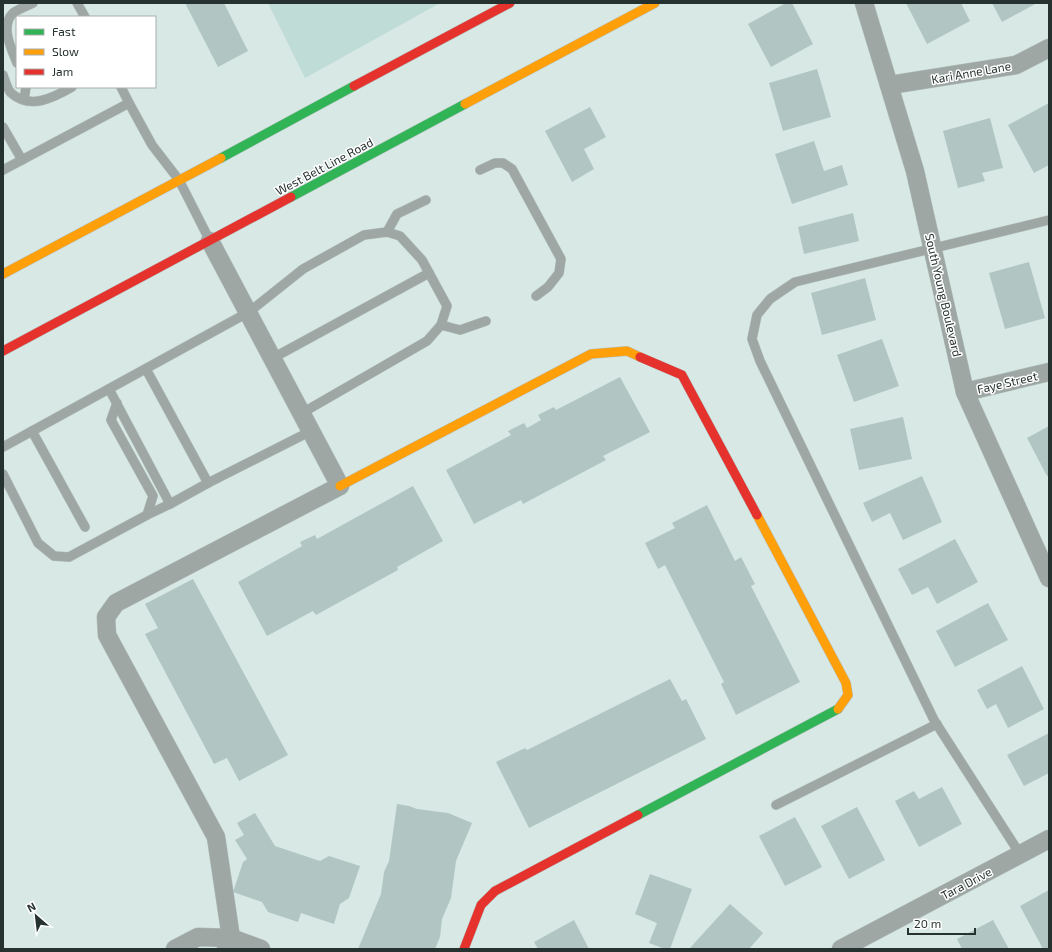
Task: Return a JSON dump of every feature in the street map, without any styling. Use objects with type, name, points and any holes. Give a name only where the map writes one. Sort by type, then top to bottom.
[{"type":"main road","points":[[3,274],[510,3]]},
{"type":"main road","name":"West Belt Line Road","points":[[3,351],[655,3]]},
{"type":"main road","points":[[340,486],[591,354],[627,350],[682,375],[846,683],[848,695],[838,709],[495,891],[481,905],[464,949]]},
{"type":"street","name":"South Young Boulevard","points":[[864,3],[915,171],[965,392],[1049,578]]},
{"type":"street","name":"Kari Anne Lane","points":[[890,85],[1016,65],[1049,48]]},
{"type":"street","points":[[210,241],[340,486],[116,603],[106,617],[107,634],[216,837],[229,943]]},
{"type":"street","name":"Faye Street","points":[[965,392],[1049,372]]},
{"type":"street","name":"Tara Drive","points":[[841,949],[1049,839]]},
{"type":"street","points":[[176,949],[198,937],[261,949]]},
{"type":"lane","points":[[16,61],[7,39],[6,25],[8,19],[14,13],[33,3]]},
{"type":"lane","points":[[77,3],[84,16]]},
{"type":"lane","points":[[3,75],[10,92],[24,100],[35,102],[47,100],[70,88]]},
{"type":"lane","points":[[24,100],[26,88]]},
{"type":"lane","points":[[122,88],[152,144],[179,180],[210,241]]},
{"type":"lane","points":[[3,170],[129,103]]},
{"type":"lane","points":[[3,127],[22,160]]},
{"type":"lane","points":[[480,170],[495,163],[503,163],[512,169],[561,259],[559,273],[548,287],[536,296]]},
{"type":"lane","points":[[386,232],[398,214],[426,200]]},
{"type":"lane","points":[[1020,854],[937,724],[760,361],[752,339],[757,315],[770,299],[794,282],[1049,220]]},
{"type":"lane","points":[[3,447],[249,312],[303,269],[364,234],[386,232],[400,236],[422,260],[447,306],[441,325],[427,341],[302,413]]},
{"type":"lane","points":[[273,358],[429,273]]},
{"type":"lane","points":[[441,325],[460,330],[486,321]]},
{"type":"lane","points":[[146,369],[208,483]]},
{"type":"lane","points":[[109,389],[170,504]]},
{"type":"lane","points":[[116,403],[111,420],[153,496],[147,515]]},
{"type":"lane","points":[[32,431],[85,527]]},
{"type":"lane","points":[[3,474],[38,543],[54,556],[69,557],[208,483],[311,431]]},
{"type":"lane","points":[[776,805],[937,724]]},
{"type":"green space","points":[[268,3],[440,3],[305,78]]},
{"type":"building","points":[[185,3],[224,3],[248,51],[218,67]]},
{"type":"building","points":[[786,3],[792,3],[813,44],[771,67],[748,24]]},
{"type":"building","points":[[906,3],[961,3],[970,21],[927,44]]},
{"type":"building","points":[[992,3],[1037,3],[1002,22]]},
{"type":"building","points":[[817,69],[831,117],[783,131],[769,83]]},
{"type":"building","points":[[1049,103],[1049,165],[1034,173],[1008,125]]},
{"type":"building","points":[[590,107],[606,137],[584,149],[594,169],[572,182],[545,131]]},
{"type":"building","points":[[990,118],[1003,168],[982,173],[985,181],[958,188],[943,131]]},
{"type":"building","points":[[814,141],[824,171],[842,165],[848,185],[792,204],[775,154]]},
{"type":"building","points":[[853,213],[859,241],[804,254],[798,227]]},
{"type":"building","points":[[1029,262],[1045,318],[1005,329],[989,273]]},
{"type":"building","points":[[865,278],[876,320],[822,335],[811,293]]},
{"type":"building","points":[[882,339],[899,386],[854,402],[837,355]]},
{"type":"building","points":[[620,377],[650,432],[603,456],[606,460],[523,504],[521,500],[474,524],[446,470],[511,435],[508,431],[524,423],[527,428],[541,420],[538,415],[554,407],[556,410]]},
{"type":"building","points":[[903,417],[912,459],[859,470],[850,429]]},
{"type":"building","points":[[1049,426],[1049,475],[1047,476],[1027,438]]},
{"type":"building","points":[[922,476],[942,522],[903,540],[890,513],[872,522],[863,503]]},
{"type":"building","points":[[413,486],[443,541],[397,567],[398,570],[316,615],[313,611],[267,636],[238,582],[302,546],[300,542],[315,535],[317,539]]},
{"type":"building","points":[[707,505],[735,561],[741,557],[755,584],[751,586],[800,682],[736,715],[721,684],[724,682],[665,565],[658,569],[645,543],[675,528],[672,523]]},
{"type":"building","points":[[955,539],[978,582],[937,604],[928,587],[912,595],[898,569]]},
{"type":"building","points":[[193,579],[288,755],[239,781],[227,758],[214,764],[145,634],[158,628],[145,604]]},
{"type":"building","points":[[988,603],[1008,640],[955,667],[936,631]]},
{"type":"building","points":[[1022,666],[1044,709],[1008,728],[996,704],[987,709],[977,690]]},
{"type":"building","points":[[670,679],[682,701],[686,699],[706,739],[529,828],[496,762],[525,748],[527,750]]},
{"type":"building","points":[[1049,733],[1049,773],[1024,786],[1007,755]]},
{"type":"building","points":[[942,787],[962,824],[919,847],[895,801],[914,791],[919,799]]},
{"type":"building","points":[[397,804],[417,809],[448,813],[472,823],[456,861],[451,898],[442,919],[440,937],[435,949],[358,949],[381,894],[384,872],[389,861]]},
{"type":"building","points":[[857,807],[885,860],[849,879],[821,826]]},
{"type":"building","points":[[255,813],[275,846],[320,861],[329,856],[360,866],[349,898],[340,904],[334,924],[301,913],[298,922],[268,912],[262,902],[233,892],[243,862],[247,859],[235,840],[244,835],[237,823]]},
{"type":"building","points":[[795,817],[822,867],[785,886],[759,836]]},
{"type":"building","points":[[650,874],[692,889],[670,949],[665,949],[649,943],[657,923],[635,914]]},
{"type":"building","points":[[1049,890],[1049,949],[1043,949],[1020,906]]},
{"type":"building","points":[[730,904],[763,933],[749,949],[689,949]]},
{"type":"building","points":[[574,920],[589,949],[538,949],[534,942]]},
{"type":"building","points":[[993,920],[1009,949],[962,949],[957,939]]},
{"type":"traffic: fast","points":[[221,158],[354,86]]},
{"type":"traffic: fast","points":[[291,197],[465,104]]},
{"type":"traffic: fast","points":[[638,815],[838,709]]},
{"type":"traffic: slow","points":[[465,104],[655,3]]},
{"type":"traffic: slow","points":[[3,274],[221,158]]},
{"type":"traffic: slow","points":[[340,486],[591,354],[627,351],[640,357]]},
{"type":"traffic: slow","points":[[757,515],[846,683],[848,695],[838,709]]},
{"type":"traffic: jam","points":[[354,86],[510,3]]},
{"type":"traffic: jam","points":[[3,351],[291,197]]},
{"type":"traffic: jam","points":[[640,357],[682,375],[757,515]]},
{"type":"traffic: jam","points":[[464,949],[481,905],[495,891],[638,815]]}]
